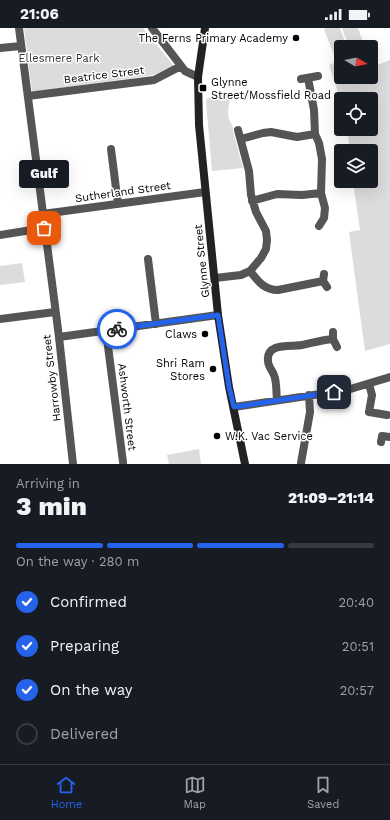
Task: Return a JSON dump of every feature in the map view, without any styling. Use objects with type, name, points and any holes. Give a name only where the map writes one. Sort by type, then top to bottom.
[{"type":"main road","name":"Glynne Street","points":[[205,28],[198,77],[198,125],[218,315],[229,387],[245,464]]},
{"type":"street","name":"Harrowby Street","points":[[19,28],[59,337],[73,464]]},
{"type":"street","points":[[152,28],[187,73],[198,77]]},
{"type":"street","points":[[0,48],[21,46]]},
{"type":"street","name":"Beatrice Street","points":[[28,96],[154,80],[181,66]]},
{"type":"street","points":[[318,76],[305,78],[314,110],[315,134],[319,143],[322,159],[321,193],[327,219],[319,226]]},
{"type":"street","points":[[215,278],[241,275],[250,271],[262,258],[266,249],[266,231],[252,201],[249,171],[238,130]]},
{"type":"street","points":[[240,139],[271,132],[297,137],[315,134]]},
{"type":"street","points":[[111,149],[118,204]]},
{"type":"street","name":"Sutherland Street","points":[[43,214],[206,192]]},
{"type":"street","points":[[252,201],[278,194],[302,195],[321,193]]},
{"type":"street","points":[[0,235],[44,228]]},
{"type":"street","points":[[148,259],[146,268],[156,324]]},
{"type":"street","points":[[250,271],[262,285],[272,290],[325,281]]},
{"type":"street","points":[[0,319],[55,312]]},
{"type":"street","points":[[59,337],[218,315]]},
{"type":"street","name":"Ashworth Street","points":[[106,330],[123,462]]},
{"type":"street","points":[[277,400],[275,377],[268,360],[272,350],[281,346],[301,345],[333,336],[337,347]]},
{"type":"street","points":[[234,407],[347,390],[390,377]]},
{"type":"street","points":[[369,384],[372,394],[369,412],[387,415]]},
{"type":"street","points":[[301,463],[310,412],[309,395]]},
{"type":"street","points":[[381,442],[382,436],[390,437]]},
{"type":"green space","name":"Ellesmere Park","points":[[24,28],[143,28],[174,66],[153,75],[32,92]]},
{"type":"green space","points":[[340,28],[344,40],[334,40],[334,55],[324,29]]},
{"type":"green space","points":[[342,28],[358,28],[362,40],[346,40]]},
{"type":"green space","points":[[390,60],[390,344],[365,351],[349,232],[360,230],[354,188],[378,188],[378,144],[349,144],[348,136],[378,136],[378,92],[338,92],[335,84],[378,84],[378,65]]},
{"type":"green space","points":[[334,63],[334,80],[329,65]]},
{"type":"green space","points":[[208,98],[230,99],[228,116],[243,168],[212,171],[206,101]]},
{"type":"green space","points":[[22,263],[25,282],[0,285],[0,266]]},
{"type":"green space","points":[[199,449],[201,464],[169,464],[167,455]]},
{"type":"way so far","points":[[44,228],[59,337],[117,329]]},
{"type":"place","name":"The Ferns Primary Academy","points":[[296,38]]},
{"type":"place","name":"Glynne Street/Mossfield Road","points":[[203,88]]},
{"type":"place","name":"Gulf","points":[[44,228]]},
{"type":"place","name":"Claws","points":[[205,334]]},
{"type":"place","name":"Shri Ram Stores","points":[[213,369]]},
{"type":"place","name":"W.K. Vac Service","points":[[217,436]]},
{"type":"route","points":[[117,329],[218,315],[229,387],[234,407],[334,392]]}]
